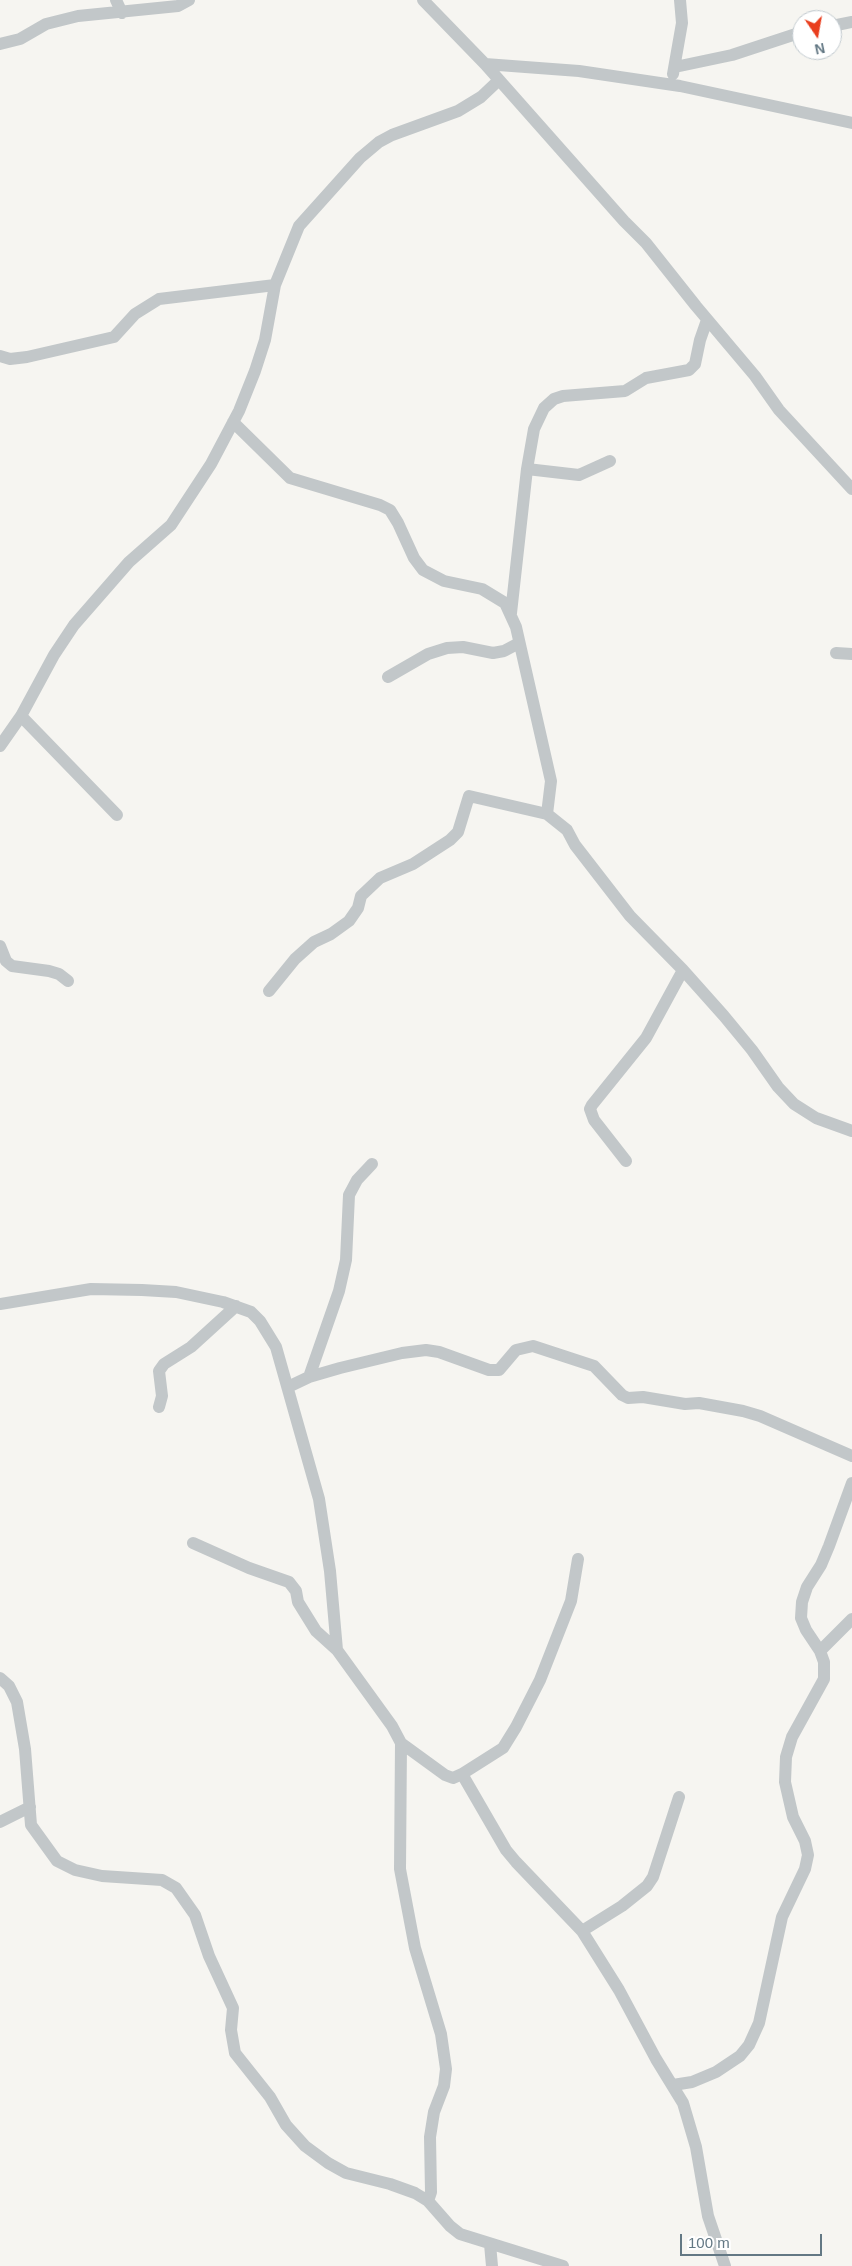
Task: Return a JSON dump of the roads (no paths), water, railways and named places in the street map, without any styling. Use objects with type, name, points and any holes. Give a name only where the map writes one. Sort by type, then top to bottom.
[{"type":"street","points":[[116,0],[122,13]]},
{"type":"street","points":[[0,44],[20,38],[46,24],[78,16],[178,6],[189,0]]},
{"type":"street","points":[[423,0],[485,64],[651,248],[707,320],[755,376],[780,410],[852,488]]},
{"type":"street","points":[[670,84],[675,68],[682,22],[680,0]]},
{"type":"street","points":[[675,68],[732,54],[792,35]]},
{"type":"street","points":[[485,64],[579,71],[670,84],[852,123]]},
{"type":"street","points":[[0,746],[21,716],[54,655],[74,625],[129,562],[171,525],[211,464],[233,422],[255,371],[262,348],[275,285],[299,226],[360,158],[392,135],[458,111],[481,97],[499,80]]},
{"type":"street","points":[[3,360],[114,337],[135,314],[159,299],[275,285]]},
{"type":"street","points":[[511,613],[527,468],[534,429],[544,408],[554,399],[563,396],[625,391],[646,378],[689,370],[695,364],[707,320]]},
{"type":"street","points":[[233,422],[290,478],[380,505],[390,510],[414,558],[423,570],[444,581],[482,590],[505,603],[511,613],[519,643],[551,781],[548,814]]},
{"type":"street","points":[[527,468],[579,475],[610,461]]},
{"type":"street","points":[[388,677],[428,654],[447,648],[463,647],[493,653],[504,651],[519,643]]},
{"type":"street","points":[[836,653],[852,654]]},
{"type":"street","points":[[21,716],[117,815]]},
{"type":"street","points":[[268,991],[295,959],[314,942],[331,934],[349,921],[358,908],[361,896],[369,887],[389,873],[413,864],[450,840],[458,832],[469,796],[548,814],[567,830],[575,845],[630,916],[683,970],[752,1050],[778,1087],[794,1104],[816,1118],[852,1130]]},
{"type":"street","points":[[0,946],[6,961],[12,966],[49,971],[59,974],[68,981]]},
{"type":"street","points":[[626,1161],[594,1120],[590,1109],[592,1104],[646,1038],[683,970]]},
{"type":"street","points":[[309,1377],[341,1284],[346,1260],[349,1195],[356,1180],[372,1164]]},
{"type":"street","points":[[0,1304],[92,1289],[176,1292],[236,1306],[251,1312],[267,1331],[276,1347],[319,1498],[330,1571],[338,1650]]},
{"type":"street","points":[[159,1407],[162,1396],[159,1370],[164,1364],[191,1347],[236,1306]]},
{"type":"street","points":[[288,1386],[309,1377],[393,1355],[426,1350],[439,1352],[490,1370],[500,1370],[516,1350],[533,1346],[594,1366],[622,1395],[628,1398],[643,1398],[685,1404],[699,1403],[743,1411],[760,1416],[852,1456]]},
{"type":"street","points":[[673,2085],[692,2082],[716,2072],[740,2056],[749,2044],[759,2024],[782,1917],[805,1869],[808,1855],[793,1817],[787,1791],[786,1757],[792,1737],[824,1679],[824,1662],[820,1651],[806,1630],[801,1618],[802,1602],[808,1586],[821,1565],[829,1546],[852,1483]]},
{"type":"street","points":[[193,1543],[249,1568],[289,1582],[296,1591],[298,1602],[316,1631],[338,1650],[392,1726],[401,1743],[445,1775],[453,1778],[503,1748],[516,1728],[540,1680],[571,1601],[578,1559]]},
{"type":"street","points":[[820,1651],[852,1619]]},
{"type":"street","points":[[0,1678],[9,1686],[17,1702],[25,1748],[31,1825],[56,1861],[75,1870],[102,1876],[162,1880],[176,1888],[195,1914],[209,1956],[233,2008],[231,2030],[235,2053],[270,2097],[286,2125],[304,2146],[346,2173],[390,2184],[415,2193],[428,2201],[460,2234],[563,2266]]},
{"type":"street","points":[[401,1743],[400,1869],[416,1948],[441,2034],[446,2068],[444,2086],[434,2112],[430,2137],[431,2192],[428,2201]]},
{"type":"street","points":[[462,1774],[506,1850],[582,1930],[620,1990],[656,2060],[683,2103],[691,2126],[708,2216],[725,2266]]},
{"type":"street","points":[[582,1930],[622,1906],[647,1886],[653,1876],[680,1797]]},
{"type":"street","points":[[0,1822],[30,1808]]},
{"type":"street","points":[[490,2244],[492,2266]]}]
